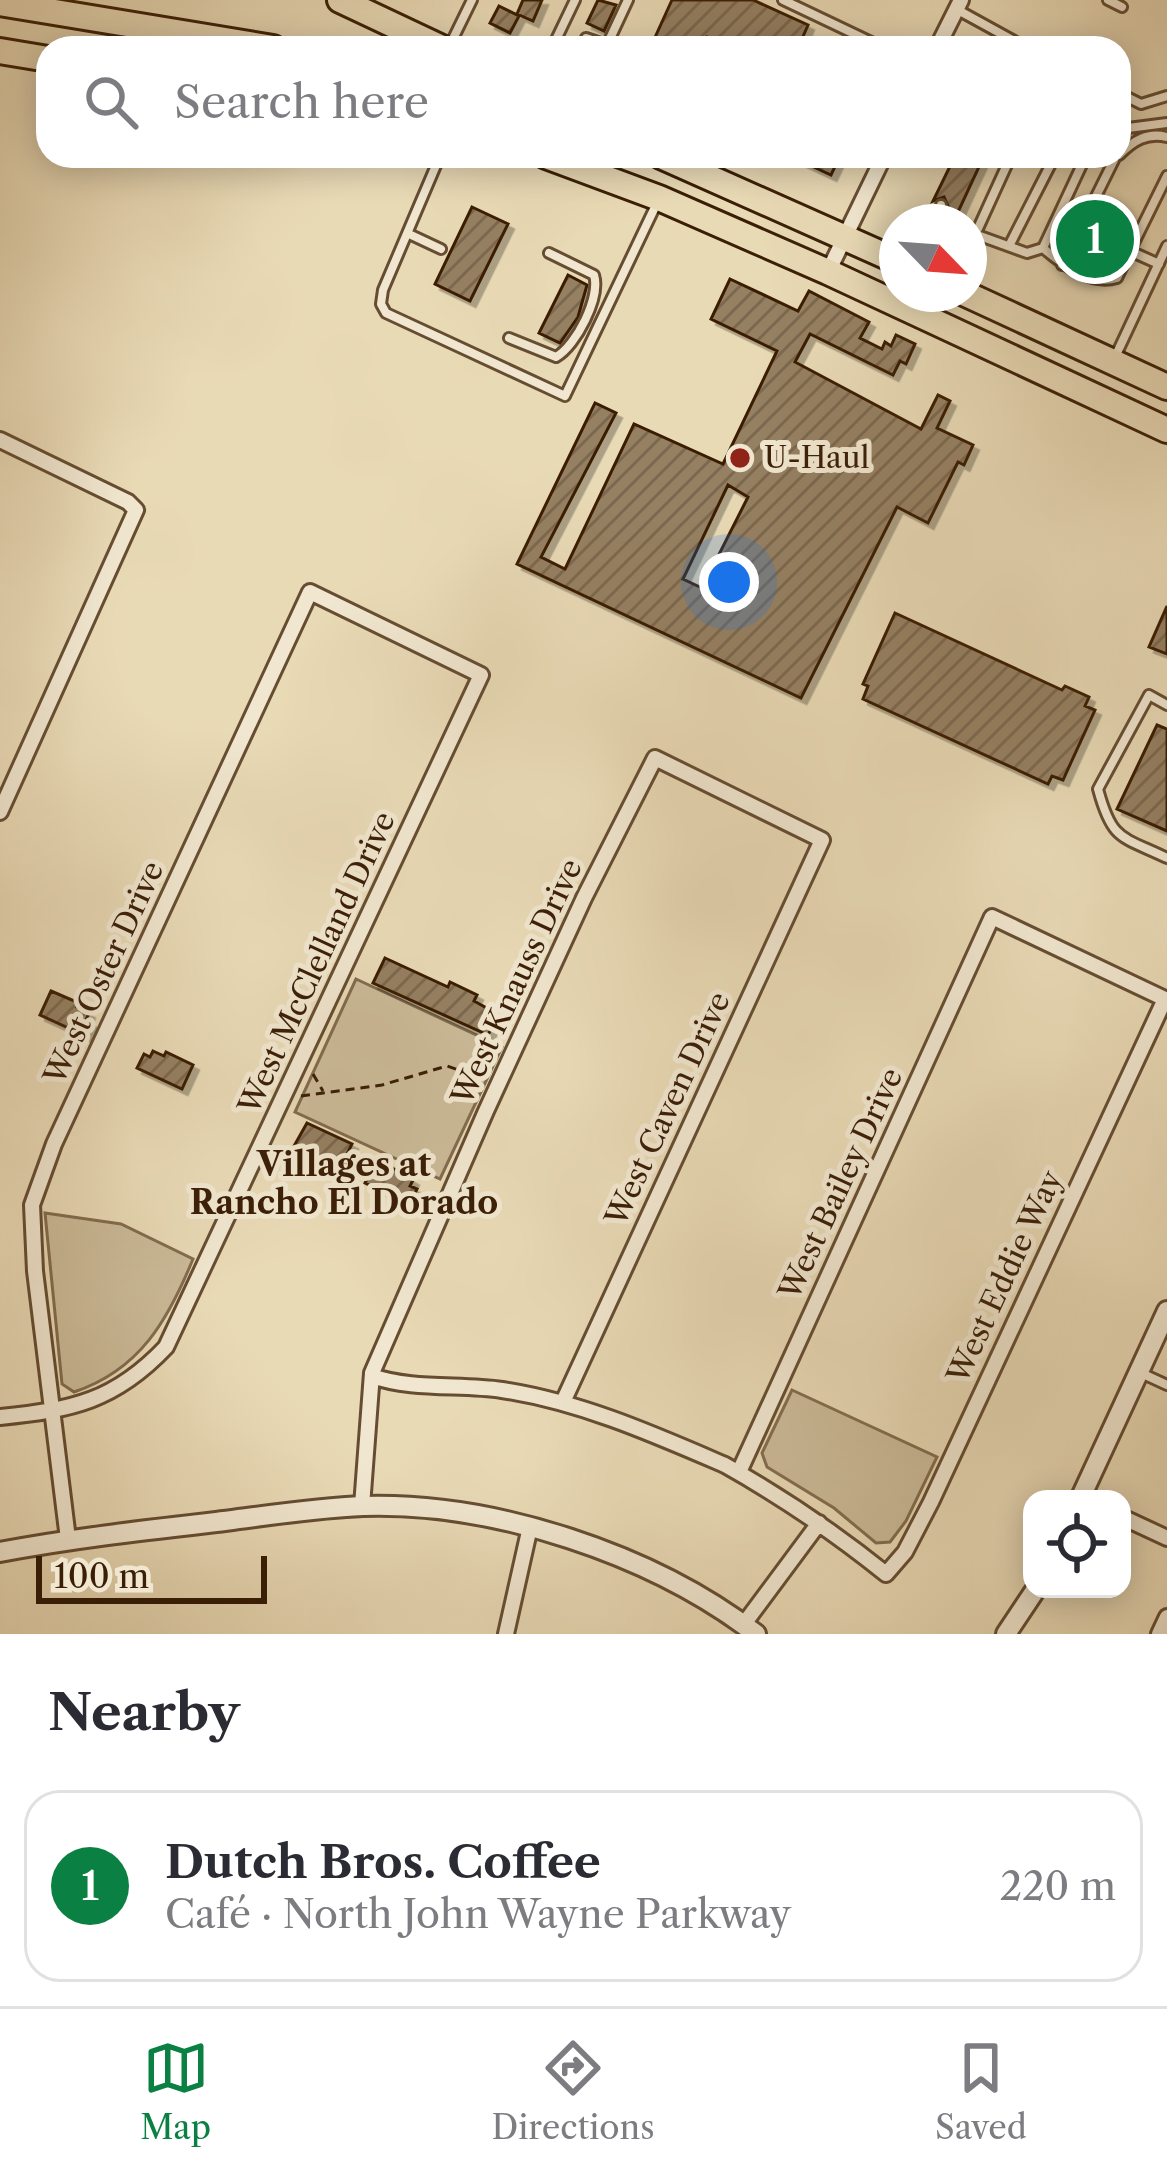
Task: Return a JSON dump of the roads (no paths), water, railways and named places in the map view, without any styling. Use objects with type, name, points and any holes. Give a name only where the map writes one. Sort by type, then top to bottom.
[{"type":"highway","points":[[340,0],[419,36]]},
{"type":"highway","points":[[17,4],[203,36]]},
{"type":"highway","points":[[0,51],[36,57]]},
{"type":"highway","points":[[578,168],[828,272],[1167,430]]},
{"type":"highway","points":[[689,168],[879,253]]},
{"type":"highway","points":[[717,168],[761,199]]},
{"type":"highway","points":[[987,304],[1167,387]]},
{"type":"highway","points":[[948,328],[970,319],[1038,327]]},
{"type":"street","points":[[943,36],[959,4]]},
{"type":"street","points":[[828,272],[878,168]]},
{"type":"street","points":[[0,440],[136,509],[0,812]]},
{"type":"street","name":"West McClelland Drive","points":[[0,1417],[52,1412],[100,1400],[142,1373],[166,1347],[482,675],[310,592]]},
{"type":"street","name":"West Oster Drive","points":[[68,1539],[32,1205],[54,1144],[310,592]]},
{"type":"street","name":"West Caven Drive","points":[[563,1402],[822,840],[655,758]]},
{"type":"street","name":"West Knauss Drive","points":[[362,1506],[371,1376],[486,1111],[655,758]]},
{"type":"street","name":"West Bailey Drive","points":[[739,1472],[992,917],[1165,999]]},
{"type":"street","name":"West Eddie Way","points":[[819,1523],[886,1574],[904,1552],[1165,999]]},
{"type":"street","points":[[1085,1490],[1167,1311]]},
{"type":"street","points":[[0,1552],[68,1539],[362,1506],[472,1515],[530,1527],[646,1567],[750,1629],[819,1523],[739,1472],[634,1426],[563,1402],[371,1376]]},
{"type":"street","points":[[1131,1521],[1167,1538]]},
{"type":"street","points":[[506,1634],[530,1527]]},
{"type":"street","points":[[1006,1634],[1030,1598]]},
{"type":"street","points":[[1159,1634],[1167,1617]]},
{"type":"lane","points":[[452,36],[472,0]]},
{"type":"lane","points":[[558,36],[574,0]]},
{"type":"lane","points":[[611,36],[628,0]]},
{"type":"lane","points":[[783,0],[859,36]]},
{"type":"lane","points":[[1108,0],[1122,7]]},
{"type":"lane","points":[[959,4],[1008,36]]},
{"type":"lane","points":[[1131,99],[1141,104],[1167,96]]},
{"type":"lane","points":[[1131,128],[1167,123]]},
{"type":"lane","points":[[1131,146],[1156,134],[1167,137]]},
{"type":"lane","points":[[435,168],[383,290],[381,304],[386,313],[565,396],[659,198]]},
{"type":"lane","points":[[987,204],[1005,168]]},
{"type":"lane","points":[[1009,246],[1048,168]]},
{"type":"lane","points":[[987,238],[1027,253],[1043,248],[1080,168]]},
{"type":"lane","points":[[1062,265],[1111,168]]},
{"type":"lane","points":[[1043,248],[1062,265],[1100,282],[1117,278],[1167,176]]},
{"type":"lane","points":[[409,234],[441,249]]},
{"type":"lane","points":[[1113,362],[1167,246]]},
{"type":"lane","points":[[1130,251],[1159,264]]},
{"type":"lane","points":[[509,338],[544,354],[562,355],[589,307],[597,289],[594,275],[549,253]]},
{"type":"lane","points":[[1167,705],[1149,695],[1098,789],[1115,833],[1167,858]]},
{"type":"lane","points":[[1138,1372],[1167,1384]]},
{"type":"place","name":"Dutch Bros. Coffee","points":[[1095,239]]},
{"type":"place","name":"U-Haul","points":[[740,458]]},
{"type":"district","name":"Villages at Rancho El Dorado","points":[[344,1183]]}]
